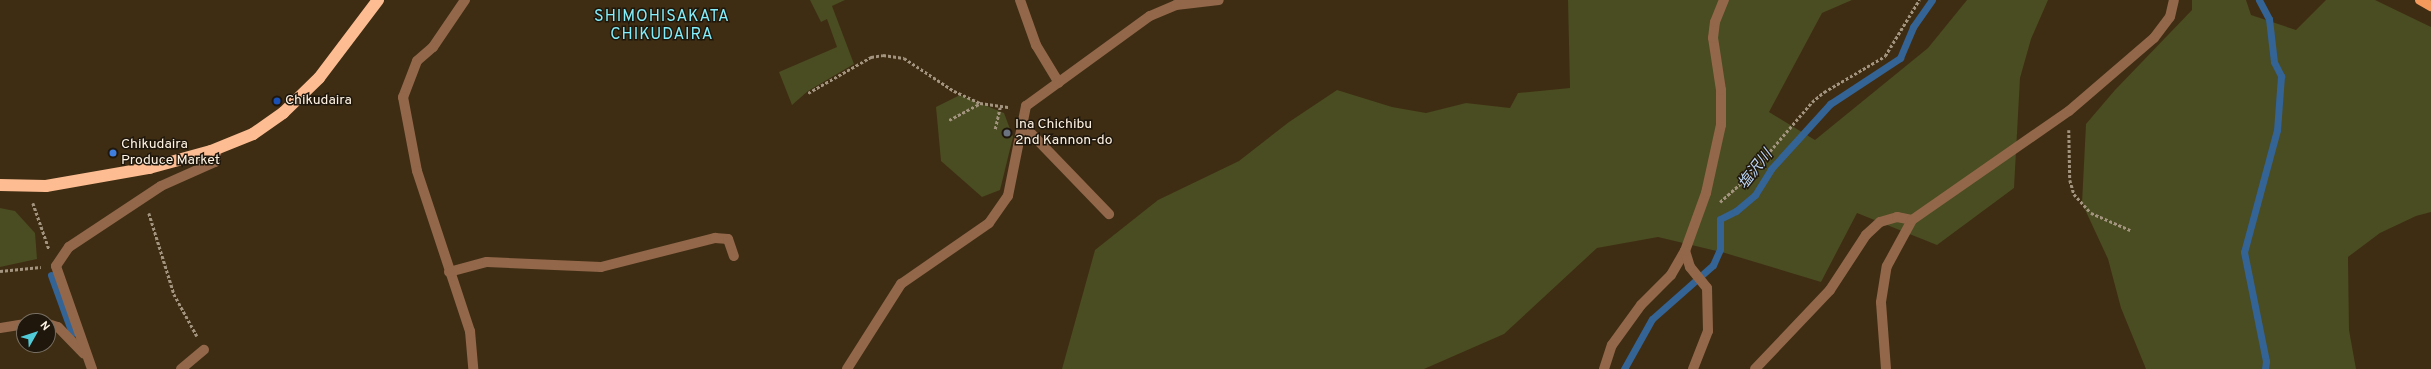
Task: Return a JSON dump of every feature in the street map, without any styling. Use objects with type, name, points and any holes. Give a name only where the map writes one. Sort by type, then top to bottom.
[{"type":"highway","points":[[0,185],[29,187],[149,168],[217,148],[253,134],[283,113],[319,78],[378,0]]},
{"type":"main road","points":[[2420,0],[2431,6]]},
{"type":"street","points":[[465,0],[433,47],[417,61],[403,97],[417,171],[449,272],[470,331],[473,369]]},
{"type":"street","points":[[1020,0],[1036,45],[1059,84]]},
{"type":"street","points":[[847,369],[901,284],[989,223],[1001,207],[1008,196],[1026,106],[1059,84],[1150,16],[1161,5],[1176,5],[1219,0]]},
{"type":"street","points":[[1604,369],[1612,345],[1641,305],[1671,275],[1685,251],[1706,193],[1721,125],[1721,90],[1714,38],[1715,22],[1724,0]]},
{"type":"street","points":[[1886,369],[1882,302],[1887,266],[1912,220],[2069,111],[2154,38],[2170,17],[2174,0]]},
{"type":"street","points":[[1023,125],[1110,214]]},
{"type":"street","points":[[92,369],[56,266],[69,247],[134,206],[161,186],[216,162],[217,148]]},
{"type":"street","points":[[1755,369],[1830,290],[1866,235],[1880,222],[1897,217],[1912,220]]},
{"type":"street","points":[[449,272],[487,262],[601,267],[715,238],[728,239],[734,256]]},
{"type":"street","points":[[1685,251],[1690,266],[1707,288],[1708,331],[1693,369]]},
{"type":"street","points":[[0,328],[16,325]]},
{"type":"street","points":[[56,326],[87,357]]},
{"type":"street","points":[[181,369],[204,350]]},
{"type":"path","points":[[1718,204],[1747,178],[1812,102],[1824,92],[1885,56],[1919,0]]},
{"type":"path","points":[[808,93],[871,57],[884,55],[904,58],[954,91],[980,103],[1000,108],[1026,106]]},
{"type":"path","points":[[949,120],[980,103]]},
{"type":"path","points":[[995,129],[1000,108]]},
{"type":"path","points":[[2069,111],[2069,165],[2074,194],[2091,213],[2130,230]]},
{"type":"path","points":[[134,206],[148,211],[174,294],[204,350]]},
{"type":"path","points":[[38,221],[42,230]]},
{"type":"path","points":[[0,271],[56,266]]},
{"type":"green space","points":[[810,0],[845,0],[832,6],[854,64],[808,91],[792,105],[779,72],[837,47],[827,19],[821,22]]},
{"type":"green space","points":[[1568,0],[1852,0],[1822,13],[1769,112],[1815,140],[1928,48],[1967,0],[2048,0],[2031,39],[2020,78],[2014,188],[1937,245],[1857,213],[1821,282],[1725,253],[1658,237],[1597,248],[1504,334],[1424,369],[1062,369],[1095,250],[1158,200],[1239,161],[1289,122],[1337,90],[1392,107],[1426,113],[1466,103],[1510,108],[1518,93],[1570,88]]},
{"type":"green space","points":[[2192,0],[2246,0],[2251,15],[2296,30],[2326,0],[2375,0],[2431,27],[2431,212],[2416,216],[2380,233],[2348,257],[2349,330],[2356,369],[2146,369],[2121,308],[2108,259],[2082,203],[2086,124],[2115,90],[2192,10]]},
{"type":"green space","points":[[960,95],[1004,113],[1013,137],[1000,190],[982,197],[941,161],[936,107]]},
{"type":"green space","points":[[0,208],[15,211],[35,233],[37,259],[0,267]]},
{"type":"waterway","name":"塩沢川","points":[[1624,369],[1652,319],[1713,265],[1720,249],[1720,219],[1736,211],[1755,195],[1771,169],[1830,104],[1900,58],[1913,27],[1932,0]]},
{"type":"waterway","points":[[2259,0],[2269,19],[2274,62],[2281,76],[2277,130],[2244,252],[2266,361],[2265,369]]},
{"type":"waterway","points":[[51,275],[72,333]]},
{"type":"place","name":"Chikudaira","points":[[277,101]]},
{"type":"place","name":"Ina Chichibu 2nd Kannon-do","points":[[1007,133]]},
{"type":"place","name":"Chikudaira Produce Market","points":[[113,153]]},
{"type":"district","name":"SHIMOHISAKATA CHIKUDAIRA","points":[[662,26]]}]
